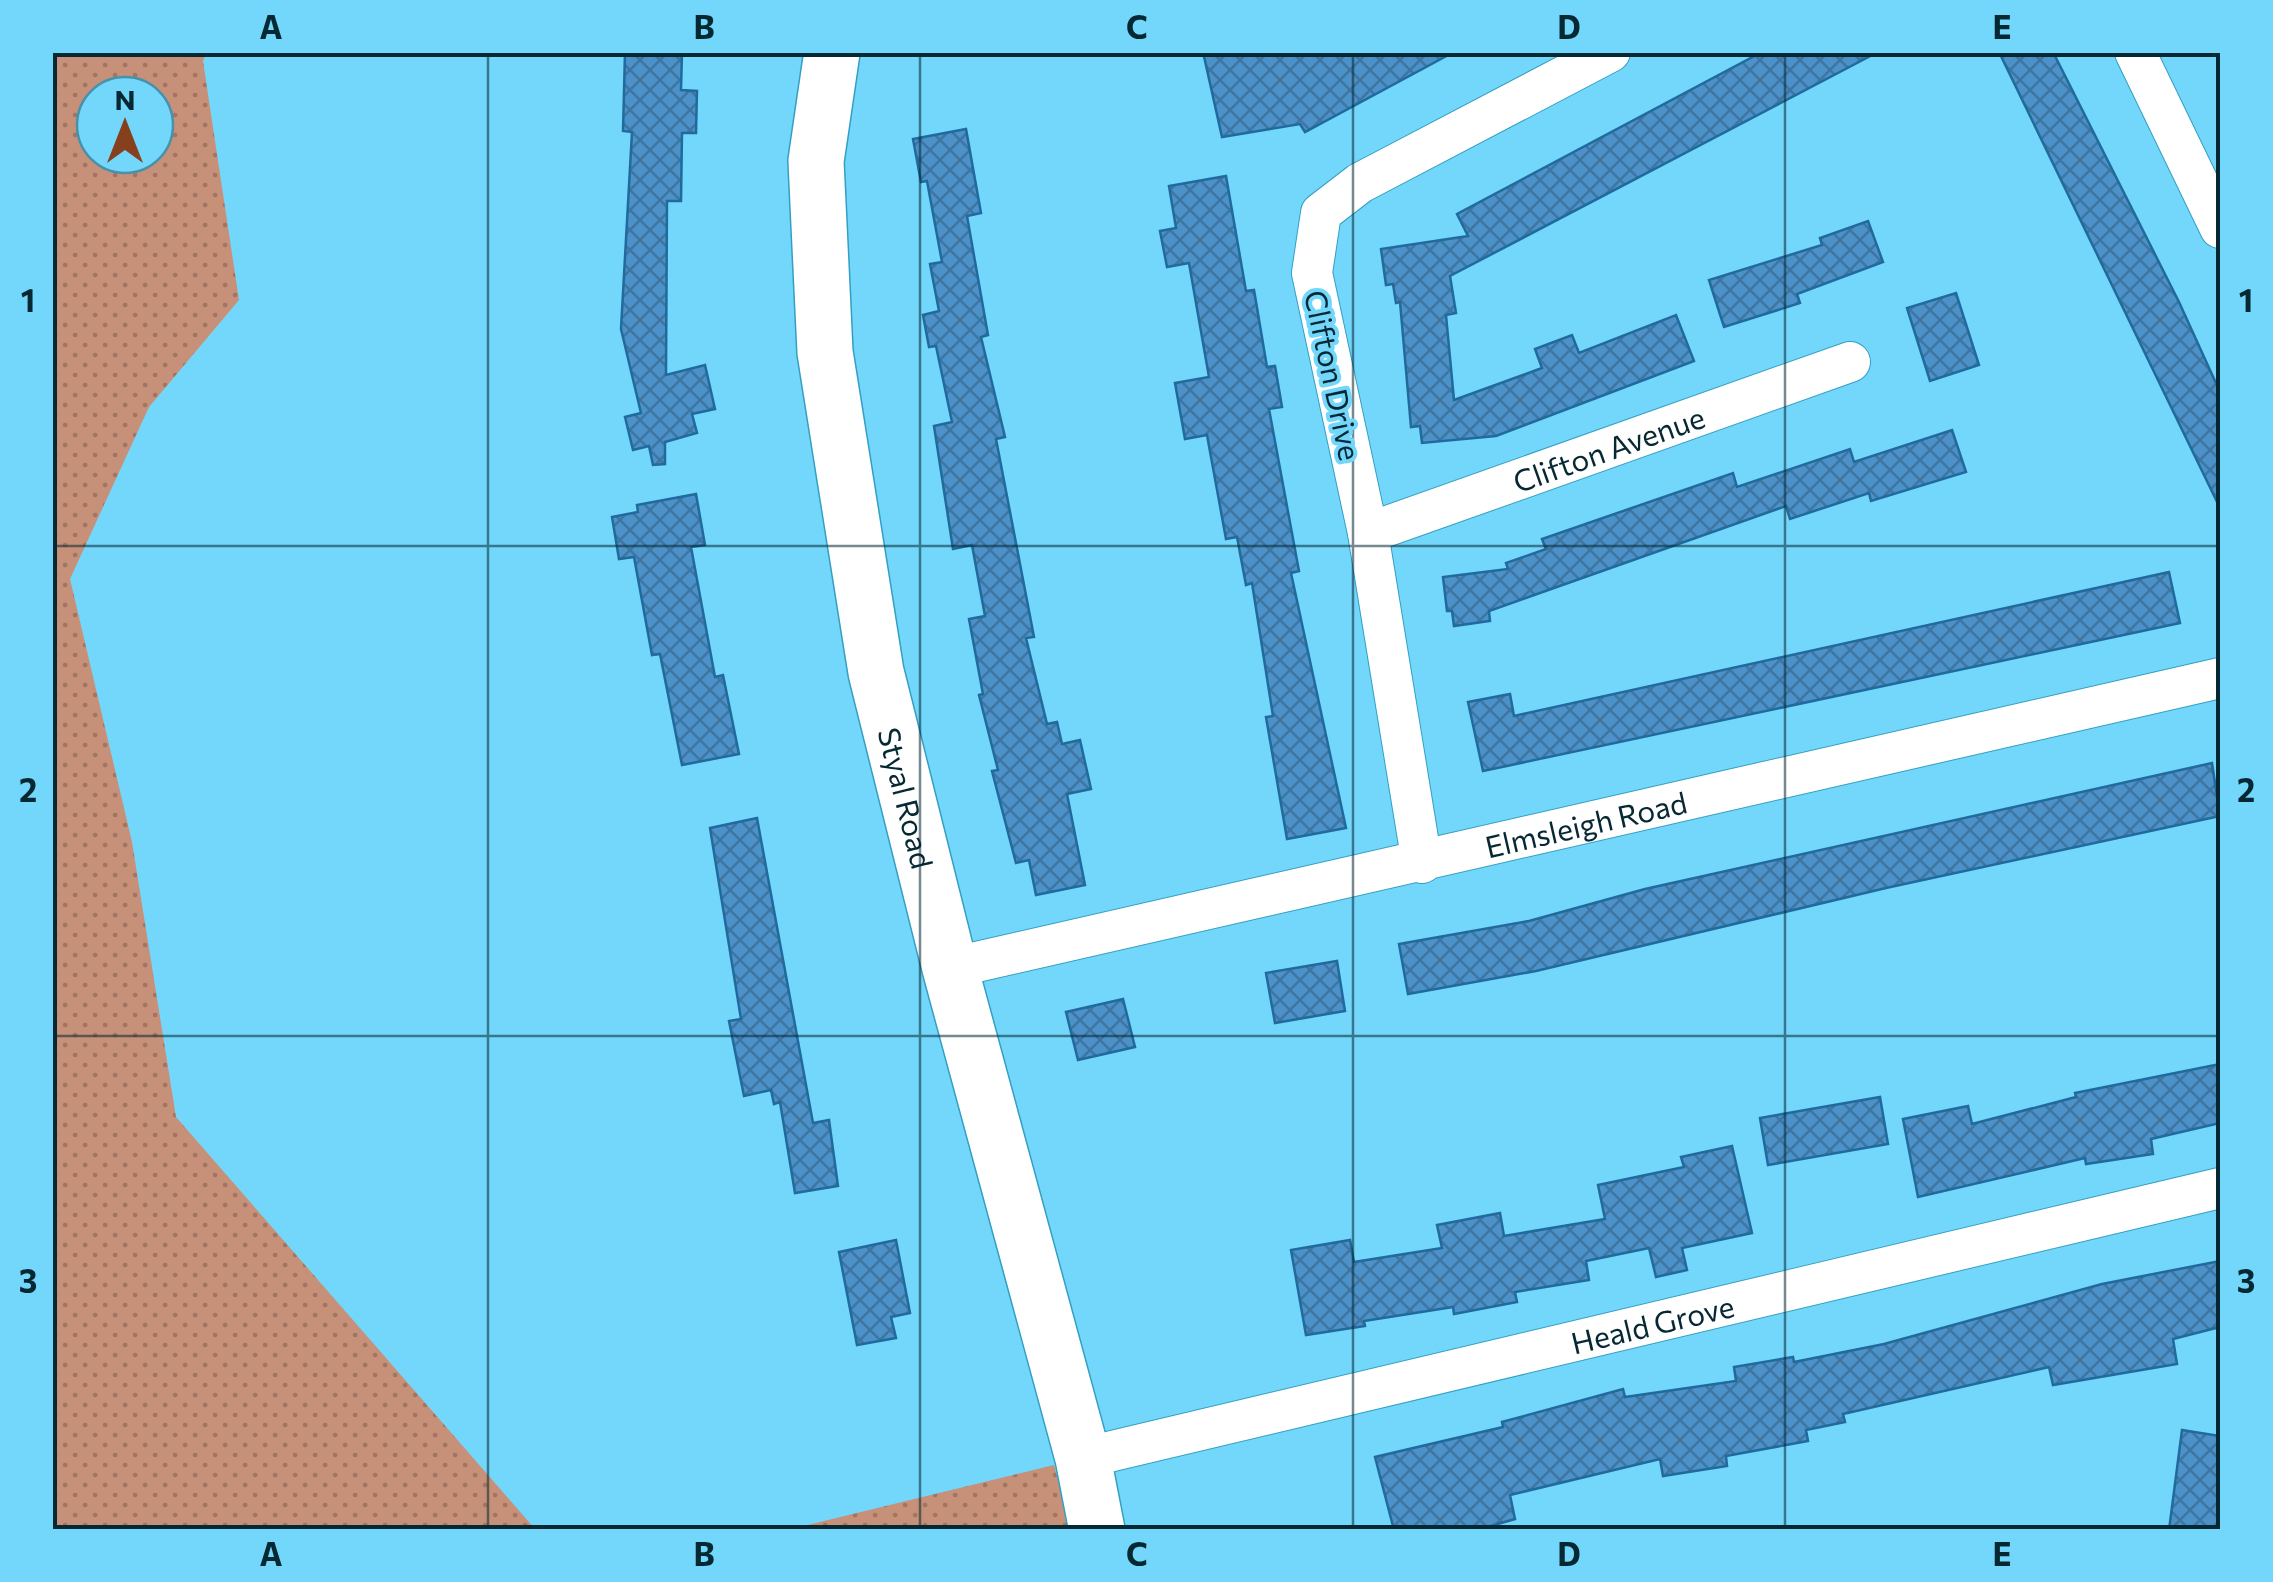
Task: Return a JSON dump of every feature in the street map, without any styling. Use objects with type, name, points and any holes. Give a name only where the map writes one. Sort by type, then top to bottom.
[{"type":"main road","name":"Styal Road","points":[[832,52],[816,161],[825,352],[876,672],[950,968],[1083,1458],[1097,1530]]},
{"type":"street","name":"Clifton Drive","points":[[1422,862],[1368,533],[1312,272],[1320,213],[1360,183],[1610,52]]},
{"type":"street","points":[[2135,52],[2220,228]]},
{"type":"street","name":"Clifton Avenue","points":[[1368,533],[1850,362]]},
{"type":"street","name":"Elmsleigh Road","points":[[950,968],[2220,678]]},
{"type":"street","name":"Heald Grove","points":[[1083,1458],[2220,1188]]},
{"type":"shaded area","points":[[52,53],[206,53],[203,61],[239,300],[149,407],[70,579],[132,842],[176,1117],[535,1529],[53,1529]]},
{"type":"shaded area","points":[[1054,1465],[1071,1529],[787,1530]]},
{"type":"building","points":[[625,52],[682,52],[681,90],[697,91],[696,133],[682,133],[681,201],[667,201],[666,375],[705,365],[715,409],[692,414],[697,433],[665,442],[665,464],[653,465],[649,446],[633,450],[625,417],[641,413],[621,329],[632,132],[623,131]]},
{"type":"building","points":[[1203,52],[1454,52],[1305,132],[1300,124],[1222,137]]},
{"type":"building","points":[[1762,52],[1878,52],[1450,276],[1456,313],[1446,315],[1454,400],[1542,368],[1535,349],[1572,335],[1579,353],[1676,315],[1694,361],[1496,436],[1422,443],[1420,426],[1411,427],[1400,302],[1396,303],[1393,284],[1386,285],[1381,249],[1468,236],[1457,214]]},
{"type":"building","points":[[1999,52],[2053,52],[2179,302],[2220,392],[2220,508]]},
{"type":"building","points":[[966,129],[981,213],[967,216],[988,335],[981,337],[1005,437],[996,439],[1034,637],[1026,638],[1047,724],[1057,722],[1062,744],[1080,740],[1091,789],[1067,794],[1085,885],[1036,895],[1029,860],[1016,863],[992,771],[998,770],[979,695],[983,694],[969,619],[985,616],[972,545],[953,549],[934,426],[952,422],[936,346],[929,347],[923,315],[939,311],[930,264],[942,262],[927,181],[921,182],[913,139]]},
{"type":"building","points":[[1226,176],[1246,291],[1254,290],[1267,367],[1275,366],[1282,407],[1269,409],[1299,571],[1291,573],[1346,828],[1287,839],[1266,717],[1273,716],[1252,583],[1246,585],[1237,537],[1226,539],[1207,435],[1185,439],[1175,383],[1209,377],[1189,263],[1167,267],[1160,231],[1176,228],[1169,186]]},
{"type":"building","points":[[1868,221],[1883,262],[1797,294],[1800,303],[1724,327],[1709,280],[1822,245],[1820,238]]},
{"type":"building","points":[[1956,293],[1979,365],[1930,381],[1907,308]]},
{"type":"building","points":[[1952,430],[1966,472],[1871,501],[1869,493],[1790,519],[1786,506],[1489,611],[1490,621],[1454,626],[1452,611],[1447,611],[1443,577],[1508,569],[1506,563],[1546,549],[1542,539],[1733,473],[1737,487],[1850,449],[1854,462]]},
{"type":"building","points":[[696,494],[705,545],[691,547],[715,677],[723,675],[739,754],[682,765],[660,654],[652,655],[634,557],[619,559],[612,517],[638,512],[637,505]]},
{"type":"building","points":[[2169,572],[2180,623],[1483,771],[1468,702],[1510,694],[1514,716]]},
{"type":"building","points":[[2212,763],[2220,816],[1886,888],[1536,971],[1408,994],[1399,944],[1529,921],[1645,889]]},
{"type":"building","points":[[757,818],[813,1123],[829,1120],[838,1186],[795,1193],[780,1102],[774,1104],[771,1090],[744,1096],[729,1021],[741,1019],[710,828]]},
{"type":"building","points":[[1337,961],[1345,1011],[1275,1023],[1266,973]]},
{"type":"building","points":[[1123,999],[1135,1047],[1078,1060],[1066,1012]]},
{"type":"building","points":[[2220,1064],[2220,1123],[2151,1139],[2153,1154],[2086,1164],[2085,1158],[1918,1197],[1903,1119],[1968,1106],[1972,1124],[2076,1097],[2075,1093]]},
{"type":"building","points":[[1880,1097],[1888,1144],[1768,1165],[1760,1118]]},
{"type":"building","points":[[1732,1146],[1752,1233],[1682,1248],[1687,1270],[1656,1277],[1649,1248],[1586,1261],[1589,1280],[1515,1292],[1517,1302],[1454,1314],[1453,1307],[1306,1335],[1291,1250],[1350,1240],[1354,1262],[1442,1248],[1437,1225],[1500,1213],[1504,1236],[1605,1219],[1598,1185],[1684,1167],[1681,1157]]},
{"type":"building","points":[[896,1240],[910,1313],[891,1317],[896,1338],[857,1345],[839,1252]]},
{"type":"building","points":[[2220,1261],[2220,1327],[2173,1339],[2177,1364],[2053,1385],[2049,1367],[1843,1414],[1845,1422],[1806,1430],[1808,1441],[1726,1456],[1727,1466],[1663,1476],[1660,1459],[1510,1495],[1515,1519],[1477,1530],[1394,1530],[1375,1457],[1503,1427],[1502,1422],[1623,1389],[1625,1397],[1736,1381],[1734,1367],[1793,1357],[1794,1362],[1884,1344],[2102,1284]]},
{"type":"building","points":[[2182,1430],[2220,1436],[2220,1530],[2169,1530]]}]
